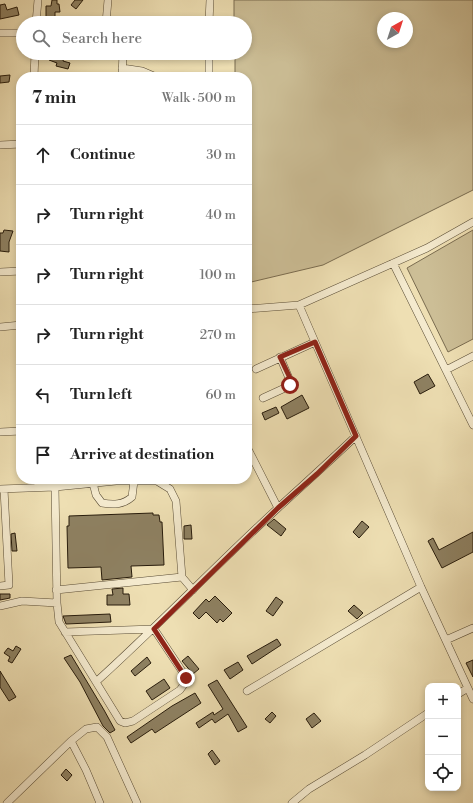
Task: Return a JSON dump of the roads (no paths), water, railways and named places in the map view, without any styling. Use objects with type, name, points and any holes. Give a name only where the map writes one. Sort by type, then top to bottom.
[{"type":"street","points":[[37,16],[38,0]]},
{"type":"street","points":[[107,16],[108,0]]},
{"type":"street","points":[[209,16],[210,0]]},
{"type":"street","points":[[0,33],[16,33]]},
{"type":"street","points":[[34,72],[35,60]]},
{"type":"street","points":[[122,72],[123,60]]},
{"type":"street","points":[[209,60],[209,72]]},
{"type":"street","points":[[122,68],[144,72]]},
{"type":"street","points":[[0,145],[16,144]]},
{"type":"street","points":[[252,309],[299,305],[426,248],[473,222]]},
{"type":"street","points":[[393,263],[473,425]]},
{"type":"street","points":[[0,272],[16,271]]},
{"type":"street","points":[[299,305],[421,587],[473,699]]},
{"type":"street","points":[[0,327],[16,325]]},
{"type":"street","points":[[256,369],[315,342]]},
{"type":"street","points":[[446,370],[473,356]]},
{"type":"street","points":[[263,398],[287,387],[291,383],[280,357]]},
{"type":"street","points":[[0,432],[16,431]]},
{"type":"street","points":[[97,681],[154,629],[278,508],[317,474],[356,436]]},
{"type":"street","points":[[252,457],[278,508]]},
{"type":"street","points":[[0,586],[9,585],[2,489],[55,487],[84,484]]},
{"type":"street","points":[[93,484],[96,495],[102,503],[110,504],[126,503],[132,497],[134,484]]},
{"type":"street","points":[[162,484],[170,489],[176,501],[182,577],[193,590]]},
{"type":"street","points":[[55,487],[56,603],[59,622],[97,681],[116,717],[125,723],[133,721],[184,687],[186,678],[154,629]]},
{"type":"street","points":[[56,590],[182,577]]},
{"type":"street","points":[[247,691],[421,587]]},
{"type":"street","points":[[0,606],[22,602],[56,603]]},
{"type":"street","points":[[446,640],[473,628]]},
{"type":"street","points":[[65,632],[154,629]]},
{"type":"street","points":[[461,692],[468,688]]},
{"type":"street","points":[[292,803],[309,789],[365,755],[425,715]]},
{"type":"street","points":[[7,803],[71,741],[86,729],[92,727],[102,731],[107,737],[137,803]]},
{"type":"street","points":[[71,741],[86,770],[100,803]]}]
